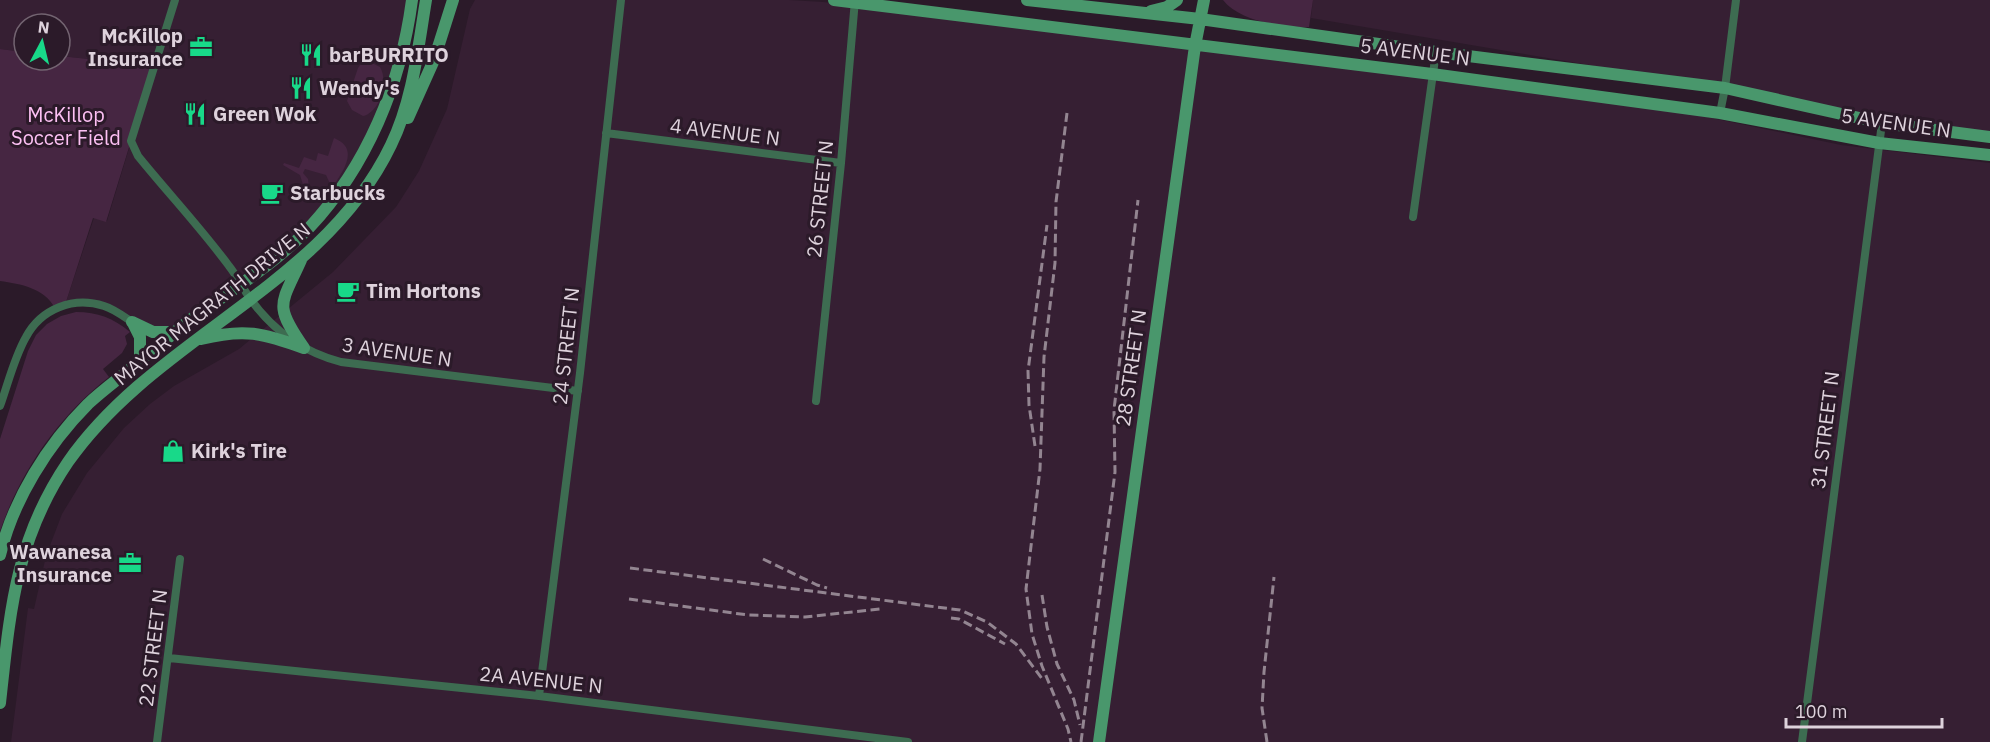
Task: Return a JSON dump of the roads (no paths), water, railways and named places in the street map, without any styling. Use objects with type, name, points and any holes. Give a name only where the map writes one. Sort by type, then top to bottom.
[{"type":"main road","name":"MAYOR MAGRATH DRIVE N","points":[[0,703],[11,604],[21,561],[30,535],[51,491],[68,464],[101,421],[166,361],[251,300],[318,244],[347,213],[374,175],[393,142],[407,104],[426,0]]},
{"type":"main road","points":[[393,142],[407,121],[434,60],[453,0]]},
{"type":"main road","name":"5 AVENUE N","points":[[834,0],[1432,74],[1720,113],[1879,143],[1990,155]]},
{"type":"main road","name":"5 AVENUE N","points":[[1027,0],[1200,19],[1436,52],[1725,88],[1881,123],[1990,137]]},
{"type":"main road","points":[[1139,13],[1167,7],[1177,0]]},
{"type":"main road","name":"28 STREET N","points":[[1099,742],[1195,46],[1204,0]]},
{"type":"main road","name":"MAYOR MAGRATH DRIVE N","points":[[0,555],[16,509],[50,449],[88,404],[174,332],[286,249],[326,208],[368,144],[394,86],[406,41],[411,2]]},
{"type":"main road","points":[[303,256],[282,302],[283,312],[290,328],[304,348]]},
{"type":"main road","points":[[132,322],[153,332],[174,332]]},
{"type":"main road","points":[[132,322],[140,337],[140,362]]},
{"type":"main road","points":[[194,341],[223,334],[251,332],[269,335],[304,348]]},
{"type":"street","name":"3 AVENUE N","points":[[175,0],[131,141],[138,156],[229,266],[251,300],[282,333],[304,348],[325,358],[341,362],[578,391]]},
{"type":"street","name":"24 STREET N","points":[[539,696],[578,391],[621,0]]},
{"type":"street","points":[[1720,113],[1736,0]]},
{"type":"street","name":"26 STREET N","points":[[816,401],[855,1]]},
{"type":"street","points":[[1413,217],[1436,52]]},
{"type":"street","name":"31 STREET N","points":[[1802,742],[1881,123]]},
{"type":"street","name":"4 AVENUE N","points":[[606,133],[841,163]]},
{"type":"street","name":"MAYOR MAGRATH DRIVE N","points":[[0,406],[24,339],[47,312],[65,305],[82,303],[104,306],[132,322]]},
{"type":"street","name":"22 STREET N","points":[[157,742],[180,559]]},
{"type":"street","name":"2A AVENUE N","points":[[169,658],[539,696],[908,742]]},
{"type":"railway","points":[[1067,113],[1056,202],[1055,263],[1044,357],[1040,469],[1026,589],[1032,634],[1071,742]]},
{"type":"railway","points":[[1081,742],[1115,472],[1114,410],[1138,200]]},
{"type":"railway","points":[[1035,446],[1029,405],[1028,371],[1047,225]]},
{"type":"railway","points":[[763,559],[827,588]]},
{"type":"railway","points":[[630,568],[960,610],[987,622],[1016,644],[1043,680]]},
{"type":"railway","points":[[1267,742],[1262,708],[1274,577]]},
{"type":"railway","points":[[1042,595],[1047,627],[1057,664],[1074,700],[1080,725]]},
{"type":"railway","points":[[629,599],[748,615],[805,617],[880,609]]},
{"type":"railway","points":[[951,618],[959,619],[1005,644]]},
{"type":"place","name":"McKillop Insurance","points":[[201,47]]},
{"type":"place","name":"barBURRITO","points":[[311,55]]},
{"type":"place","name":"Wendy's","points":[[301,88]]},
{"type":"place","name":"Green Wok","points":[[195,114]]},
{"type":"place","name":"Starbucks","points":[[272,193]]},
{"type":"place","name":"Tim Hortons","points":[[348,291]]},
{"type":"place","name":"Kirk's Tire","points":[[173,451]]},
{"type":"place","name":"Wawanesa Insurance","points":[[130,563]]},
{"type":"park label","name":"McKillop Soccer Field","points":[[66,126]]}]
